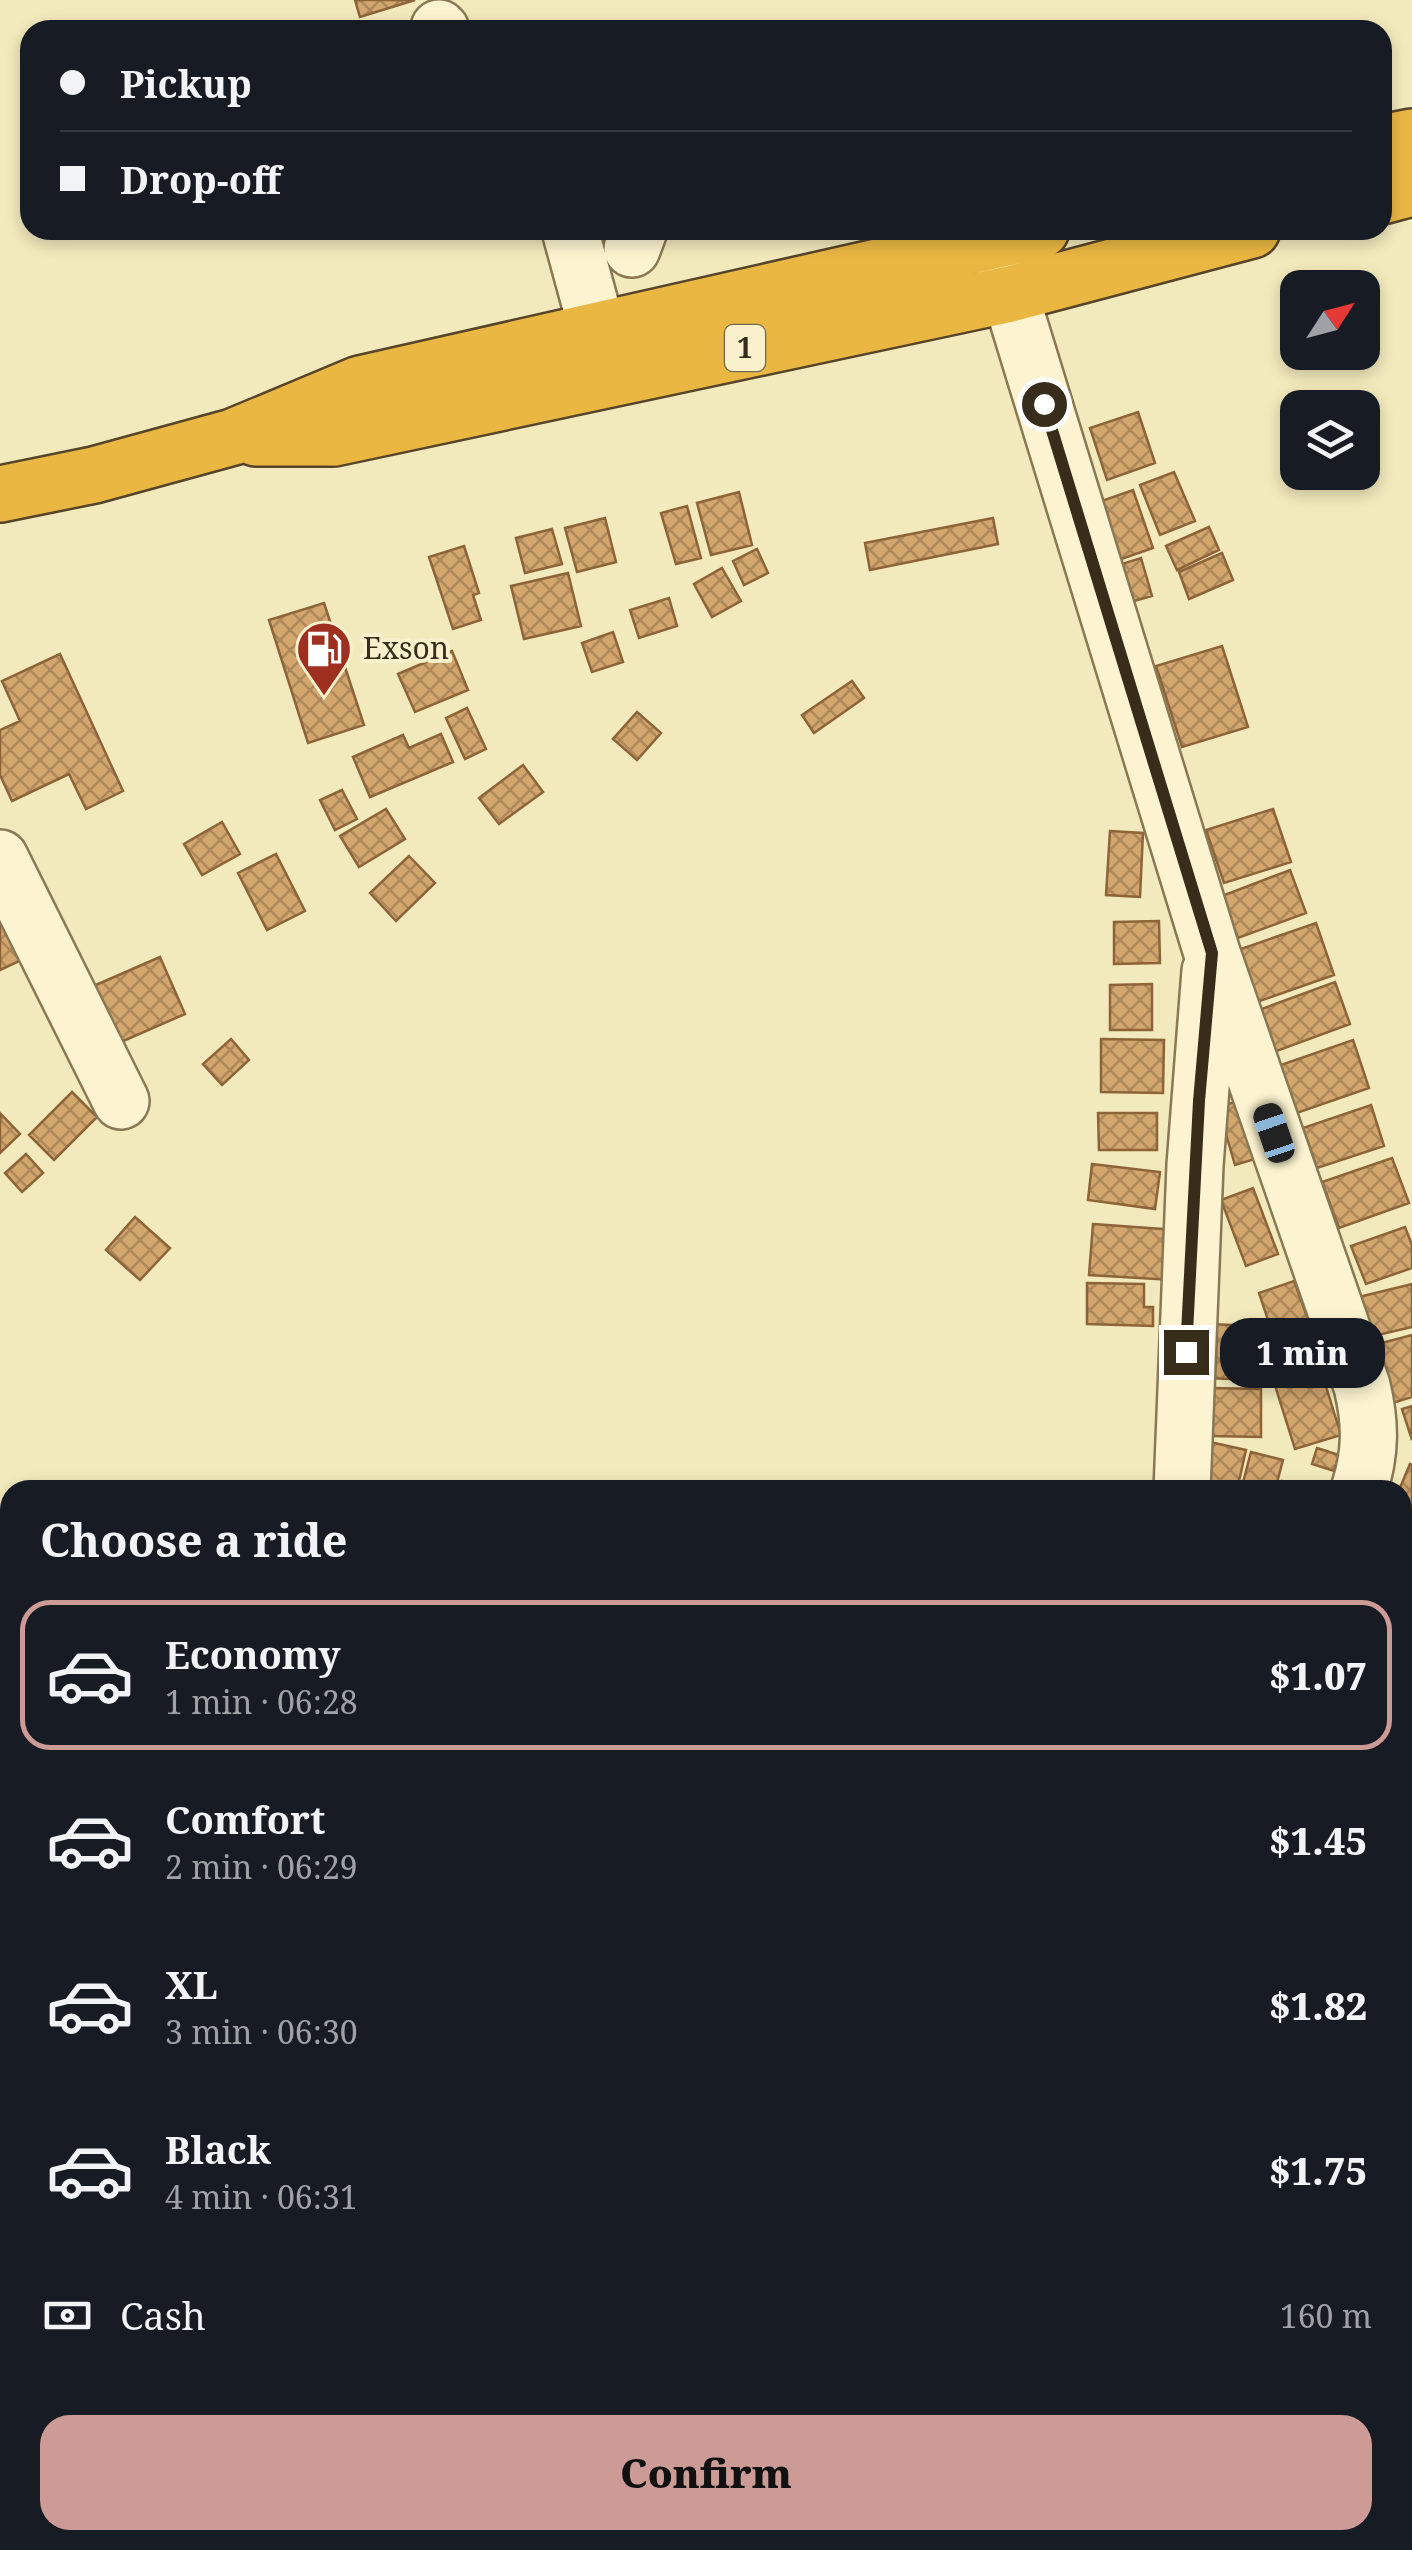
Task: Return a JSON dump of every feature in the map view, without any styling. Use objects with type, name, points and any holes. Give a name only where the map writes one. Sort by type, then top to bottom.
[{"type":"highway","name":"1","points":[[233,438],[334,438],[732,325],[1003,240]]},
{"type":"highway","name":"1","points":[[0,494],[94,475],[233,438],[360,384],[597,329],[732,325],[1010,294],[1214,240]]},
{"type":"street","points":[[573,240],[597,329]]},
{"type":"street","points":[[1018,240],[1010,294],[1212,953],[1362,1386],[1370,1423],[1369,1453],[1362,1480]]},
{"type":"street","points":[[0,858],[120,1101]]},
{"type":"street","points":[[1182,1480],[1195,1164],[1212,953]]},
{"type":"building","points":[[355,0],[415,0],[360,17]]},
{"type":"building","points":[[1138,412],[1155,463],[1107,480],[1090,428]]},
{"type":"building","points":[[1174,472],[1195,521],[1160,535],[1140,485]]},
{"type":"building","points":[[1133,490],[1153,548],[1113,562],[1093,504]]},
{"type":"building","points":[[739,492],[752,545],[711,555],[697,503]]},
{"type":"building","points":[[687,506],[701,558],[676,564],[661,513]]},
{"type":"building","points":[[605,518],[616,562],[577,572],[565,528]]},
{"type":"building","points":[[993,518],[998,544],[870,570],[865,543]]},
{"type":"building","points":[[1209,527],[1219,550],[1177,570],[1166,546]]},
{"type":"building","points":[[552,529],[562,564],[525,573],[516,538]]},
{"type":"building","points":[[464,546],[479,593],[473,595],[481,620],[453,629],[429,557]]},
{"type":"building","points":[[757,549],[768,573],[744,585],[733,561]]},
{"type":"building","points":[[1222,553],[1233,580],[1189,599],[1179,572]]},
{"type":"building","points":[[1141,558],[1152,596],[1120,605],[1109,568]]},
{"type":"building","points":[[722,568],[741,601],[712,617],[694,584]]},
{"type":"building","points":[[568,573],[581,626],[524,639],[511,586]]},
{"type":"building","points":[[669,598],[677,626],[639,638],[630,610]]},
{"type":"building","name":"Exson","points":[[324,603],[364,725],[308,743],[269,620]]},
{"type":"building","points":[[613,632],[623,662],[592,672],[582,643]]},
{"type":"building","points":[[1222,646],[1248,727],[1182,747],[1156,666]]},
{"type":"building","points":[[452,651],[468,690],[415,712],[398,674]]},
{"type":"building","points":[[60,654],[123,791],[86,809],[69,774],[12,801],[0,775],[0,730],[20,721],[2,681]]},
{"type":"building","points":[[852,681],[864,698],[814,733],[802,715]]},
{"type":"building","points":[[467,708],[486,749],[465,759],[446,718]]},
{"type":"building","points":[[637,712],[661,733],[637,760],[613,739]]},
{"type":"building","points":[[441,734],[453,762],[370,797],[353,757],[403,735],[409,748]]},
{"type":"building","points":[[523,765],[543,792],[499,824],[479,798]]},
{"type":"building","points":[[342,790],[357,819],[335,830],[320,800]]},
{"type":"building","points":[[386,809],[405,839],[359,867],[340,836]]},
{"type":"building","points":[[1273,809],[1291,862],[1224,883],[1206,830]]},
{"type":"building","points":[[222,822],[240,854],[202,875],[184,844]]},
{"type":"building","points":[[1110,831],[1143,833],[1140,897],[1106,895]]},
{"type":"building","points":[[276,854],[305,911],[267,930],[238,873]]},
{"type":"building","points":[[409,856],[435,883],[396,921],[370,893]]},
{"type":"building","points":[[1290,870],[1306,913],[1238,938],[1222,896]]},
{"type":"building","points":[[0,896],[30,956],[0,970]]},
{"type":"building","points":[[1159,921],[1160,963],[1114,964],[1114,922]]},
{"type":"building","points":[[1316,923],[1334,975],[1257,1002],[1238,950]]},
{"type":"building","points":[[160,957],[185,1014],[114,1045],[89,988]]},
{"type":"building","points":[[1335,982],[1350,1024],[1274,1052],[1259,1010]]},
{"type":"building","points":[[1152,984],[1152,1030],[1110,1030],[1110,985]]},
{"type":"building","points":[[231,1039],[249,1060],[222,1085],[203,1064]]},
{"type":"building","points":[[1101,1039],[1164,1040],[1163,1093],[1101,1092]]},
{"type":"building","points":[[1353,1040],[1369,1088],[1291,1115],[1275,1067]]},
{"type":"building","points":[[72,1092],[97,1117],[54,1160],[29,1135]]},
{"type":"building","points":[[1238,1101],[1255,1159],[1235,1165],[1218,1107]]},
{"type":"building","points":[[1371,1105],[1384,1146],[1317,1168],[1303,1128]]},
{"type":"building","points":[[0,1113],[20,1134],[0,1153]]},
{"type":"building","points":[[1098,1113],[1157,1113],[1157,1150],[1099,1150]]},
{"type":"building","points":[[26,1154],[43,1173],[22,1192],[5,1173]]},
{"type":"building","points":[[1392,1158],[1409,1203],[1339,1228],[1322,1182]]},
{"type":"building","points":[[1092,1164],[1160,1172],[1155,1209],[1088,1200]]},
{"type":"building","points":[[1253,1188],[1278,1254],[1246,1266],[1221,1200]]},
{"type":"building","points":[[135,1217],[170,1248],[140,1280],[106,1250]]},
{"type":"building","points":[[1093,1224],[1176,1230],[1172,1280],[1089,1275]]},
{"type":"building","points":[[1405,1227],[1412,1245],[1412,1268],[1366,1284],[1351,1246]]},
{"type":"building","points":[[1294,1281],[1310,1325],[1274,1338],[1259,1293]]},
{"type":"building","points":[[1087,1283],[1144,1284],[1144,1307],[1153,1307],[1153,1326],[1087,1324]]},
{"type":"building","points":[[1412,1284],[1412,1327],[1369,1337],[1359,1297]]},
{"type":"building","points":[[1208,1324],[1257,1326],[1255,1380],[1206,1378]]},
{"type":"building","points":[[1412,1335],[1412,1397],[1380,1407],[1363,1348]]},
{"type":"building","points":[[1319,1364],[1341,1435],[1295,1449],[1273,1379]]},
{"type":"building","points":[[1212,1388],[1261,1389],[1261,1437],[1211,1436]]},
{"type":"building","points":[[1412,1406],[1412,1440],[1402,1409]]},
{"type":"building","points":[[1210,1442],[1246,1450],[1239,1480],[1202,1480]]},
{"type":"building","points":[[1317,1448],[1339,1455],[1334,1471],[1312,1464]]},
{"type":"building","points":[[1251,1452],[1283,1460],[1278,1480],[1244,1480]]},
{"type":"building","points":[[1410,1464],[1412,1465],[1412,1480],[1403,1480]]},
{"type":"place","name":"Exson","points":[[324,698]]},
{"type":"route","points":[[1044,404],[1212,953],[1199,1101],[1186,1352]]}]
